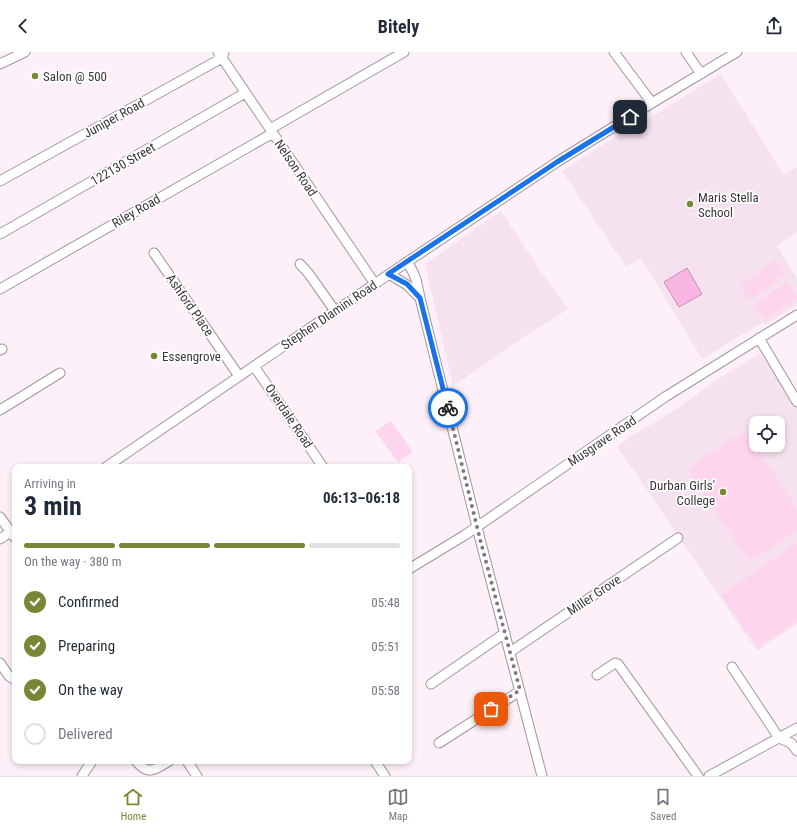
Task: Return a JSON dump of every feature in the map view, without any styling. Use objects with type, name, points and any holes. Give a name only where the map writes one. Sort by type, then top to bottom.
[{"type":"street","points":[[0,64],[25,52]]},
{"type":"street","name":"Riley Road","points":[[0,289],[272,131],[404,52]]},
{"type":"street","points":[[614,52],[652,103]]},
{"type":"street","points":[[686,52],[701,74]]},
{"type":"street","name":"Stephen Dlamini Road","points":[[110,464],[388,274],[557,162],[737,52]]},
{"type":"street","name":"Nelson Road","points":[[221,54],[245,93],[375,284]]},
{"type":"street","name":"Juniper Road","points":[[0,181],[221,54]]},
{"type":"street","name":"122130 Street","points":[[0,234],[245,93]]},
{"type":"street","name":"Ashford Place","points":[[154,253],[239,376]]},
{"type":"street","points":[[407,262],[415,276],[542,776]]},
{"type":"street","points":[[300,264],[309,274],[335,311]]},
{"type":"street","points":[[388,274],[407,284],[420,298]]},
{"type":"street","name":"Musgrave Road","points":[[412,567],[478,526],[665,397],[797,315]]},
{"type":"street","points":[[759,338],[797,402]]},
{"type":"street","name":"Overdale Road","points":[[254,366],[322,464]]},
{"type":"street","points":[[0,410],[60,373]]},
{"type":"street","points":[[0,517],[12,532]]},
{"type":"street","points":[[0,539],[12,533]]},
{"type":"street","name":"Miller Grove","points":[[510,652],[678,538]]},
{"type":"street","points":[[431,684],[505,633]]},
{"type":"street","points":[[0,663],[12,678]]},
{"type":"street","points":[[597,675],[616,663],[618,664],[698,776]]},
{"type":"street","points":[[732,667],[779,738],[791,743],[797,751]]},
{"type":"street","points":[[439,743],[520,690]]},
{"type":"street","points":[[709,776],[797,728]]},
{"type":"street","points":[[82,776],[90,764]]},
{"type":"street","points":[[138,764],[140,768],[147,771],[154,770],[164,764]]},
{"type":"street","points":[[189,764],[198,776]]},
{"type":"street","points":[[377,764],[385,776]]},
{"type":"shaded area","name":"Maris Stella School","points":[[721,74],[784,175],[797,167],[797,232],[777,246],[797,278],[797,305],[765,325],[763,322],[702,359],[641,258],[626,267],[562,171]]},
{"type":"shaded area","points":[[501,211],[568,309],[512,345],[453,386],[425,264]]},
{"type":"shaded area","points":[[776,259],[786,274],[750,300],[740,285]]},
{"type":"shaded area","points":[[687,268],[702,294],[679,307],[664,282]]},
{"type":"shaded area","points":[[787,282],[797,298],[765,320],[754,305]]},
{"type":"shaded area","name":"Durban Girls' College","points":[[760,353],[797,407],[797,624],[757,651],[617,446],[675,410],[715,381]]},
{"type":"shaded area","points":[[391,421],[413,452],[398,462],[375,431]]},
{"type":"shaded area","points":[[744,431],[749,438],[749,452],[759,452],[797,509],[797,531],[750,562],[687,469]]},
{"type":"shaded area","points":[[797,543],[797,621],[758,647],[721,595]]},
{"type":"way so far","points":[[448,408],[480,539],[520,690],[491,709]]},
{"type":"place","name":"Salon @ 500","points":[[35,76]]},
{"type":"place","name":"Maris Stella School","points":[[690,204]]},
{"type":"place","name":"Essengrove","points":[[154,356]]},
{"type":"place","name":"Durban Girls' College","points":[[723,492]]},
{"type":"route","points":[[448,408],[420,298],[407,284],[388,274],[557,162],[630,117]]}]
